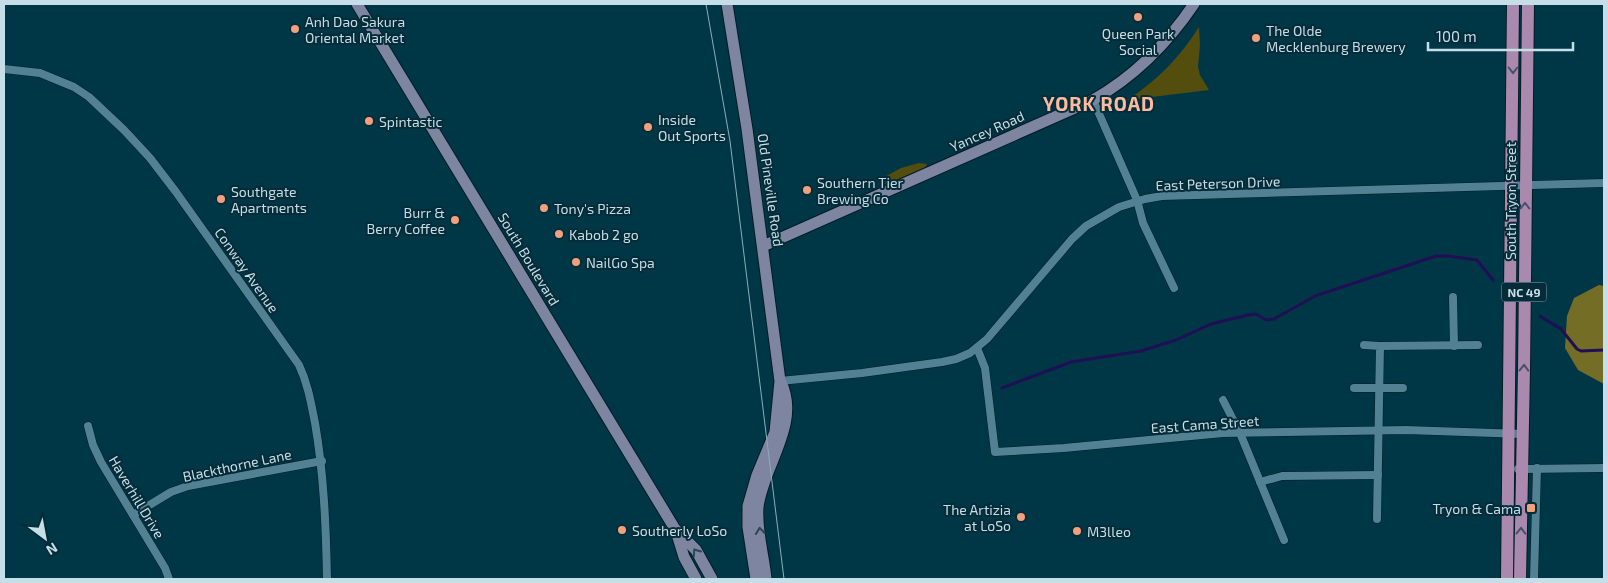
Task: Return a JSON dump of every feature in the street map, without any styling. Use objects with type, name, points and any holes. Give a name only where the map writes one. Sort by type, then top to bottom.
[{"type":"main road","name":"South Tryon Street","points":[[1513,4],[1509,433],[1515,469],[1520,579]]},
{"type":"main road","name":"South Tryon Street","points":[[1507,579],[1515,469],[1522,434],[1528,4]]},
{"type":"street","name":"South Boulevard","points":[[357,4],[675,529],[684,557],[696,579]]},
{"type":"street","name":"Old Pineville Road","points":[[727,4],[747,129],[780,381],[775,432],[757,475],[748,506],[748,527],[756,579]]},
{"type":"street","name":"Yancey Road","points":[[763,246],[1093,100],[1131,76],[1152,57],[1175,31],[1194,4]]},
{"type":"street","name":"Conway Avenue","points":[[4,69],[40,73],[74,87],[89,97],[111,117],[150,158],[176,192],[299,365],[310,391],[322,461],[327,579]]},
{"type":"street","points":[[1093,100],[1138,200],[1143,223],[1174,288]]},
{"type":"street","name":"East Peterson Drive","points":[[780,381],[862,373],[956,359],[977,348],[987,339],[1072,239],[1086,226],[1119,207],[1138,200],[1162,196],[1604,183]]},
{"type":"street","points":[[1453,297],[1454,346]]},
{"type":"street","points":[[1364,345],[1478,345]]},
{"type":"street","points":[[1377,519],[1380,346]]},
{"type":"street","name":"East Cama Street","points":[[977,348],[985,368],[995,452],[1064,448],[1205,434],[1379,431],[1522,434]]},
{"type":"street","name":"Old Pineville Road","points":[[766,579],[758,510],[766,476],[780,443],[786,417],[787,394],[780,381]]},
{"type":"street","points":[[1354,388],[1403,388]]},
{"type":"street","points":[[1223,400],[1240,433],[1284,540]]},
{"type":"street","name":"Haverhill Drive","points":[[88,426],[93,445],[101,462],[170,579]]},
{"type":"street","name":"Blackthorne Lane","points":[[133,515],[171,492],[188,486],[322,461]]},
{"type":"street","points":[[1534,579],[1537,468]]},
{"type":"street","points":[[1515,469],[1604,468]]},
{"type":"street","points":[[1260,482],[1282,476],[1378,475]]},
{"type":"street","name":"South Boulevard","points":[[675,529],[696,550],[712,579]]},
{"type":"shaded area","points":[[1199,27],[1198,67],[1200,75],[1209,90],[1127,100],[1167,68]]},
{"type":"shaded area","points":[[919,163],[927,164],[925,168],[888,185],[883,183],[881,179],[901,168]]},
{"type":"shaded area","points":[[1599,285],[1604,286],[1604,384],[1578,370],[1565,348],[1567,316],[1574,298]]},
{"type":"waterway","points":[[1002,388],[1071,362],[1141,351],[1176,340],[1211,324],[1256,314],[1266,320],[1274,319],[1315,296],[1436,256],[1477,260],[1493,280]]},
{"type":"waterway","points":[[1540,316],[1561,329],[1577,349],[1581,351],[1604,350]]},
{"type":"tram line","points":[[706,4],[730,141],[784,579]]},
{"type":"place","name":"Queen Park Social","points":[[1138,17]]},
{"type":"place","name":"Anh Dao Sakura Oriental Market","points":[[295,29]]},
{"type":"place","name":"The Olde Mecklenburg Brewery","points":[[1256,38]]},
{"type":"place","name":"Spintastic","points":[[369,121]]},
{"type":"place","name":"Inside Out Sports","points":[[648,127]]},
{"type":"place","name":"Southern Tier Brewing Co","points":[[807,190]]},
{"type":"place","name":"Southgate Apartments","points":[[221,199]]},
{"type":"place","name":"Tony's Pizza","points":[[544,208]]},
{"type":"place","name":"Burr & Berry Coffee","points":[[455,220]]},
{"type":"place","name":"Kabob 2 go","points":[[559,234]]},
{"type":"place","name":"NailGo Spa","points":[[576,262]]},
{"type":"place","name":"Tryon & Cama","points":[[1531,508]]},
{"type":"place","name":"The Artizia at LoSo","points":[[1021,517]]},
{"type":"place","name":"Southerly LoSo","points":[[622,530]]},
{"type":"place","name":"M3lleo","points":[[1077,531]]},
{"type":"district","name":"YORK ROAD","points":[[1099,103]]}]
